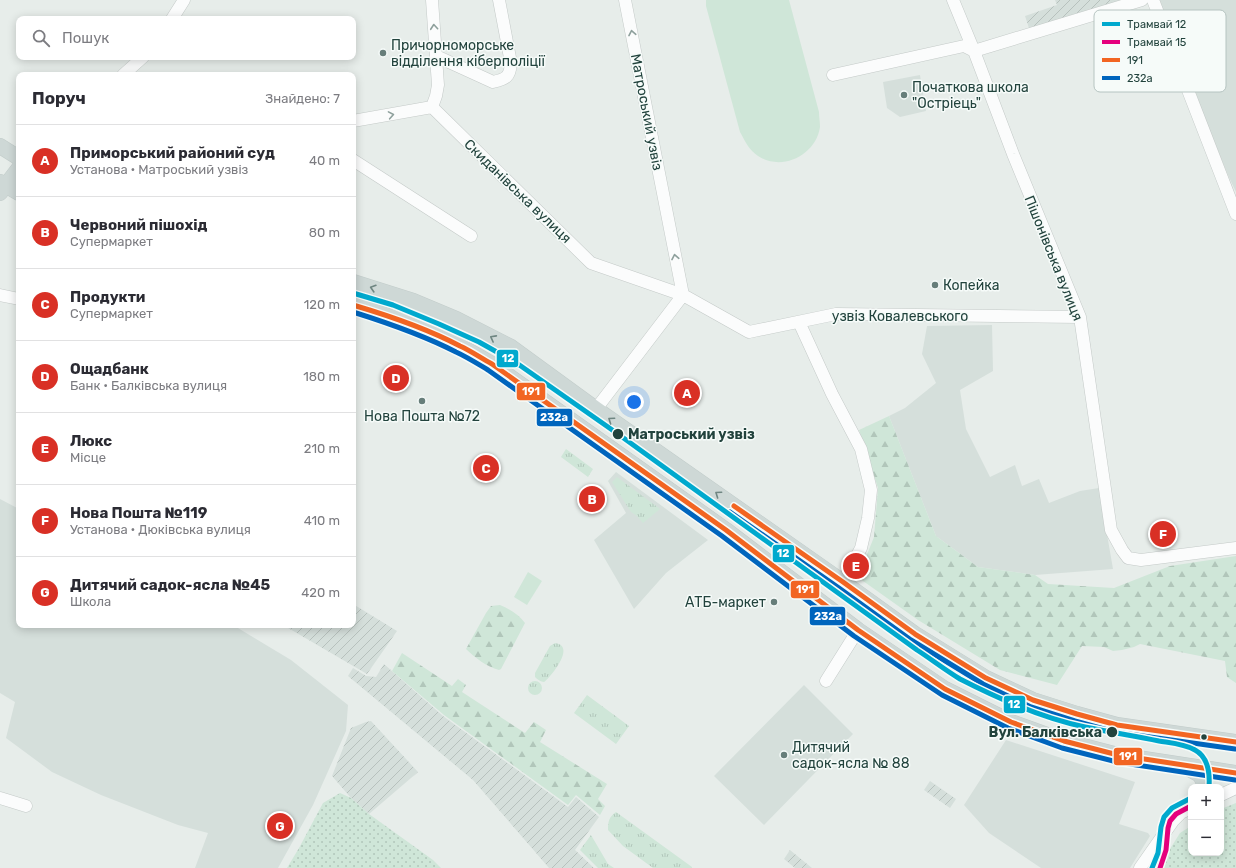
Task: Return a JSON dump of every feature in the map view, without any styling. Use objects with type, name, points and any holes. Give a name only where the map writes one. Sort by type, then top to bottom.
[{"type":"main road","points":[[0,146],[16,156]]},
{"type":"main road","points":[[16,171],[2,187],[16,192]]},
{"type":"main road","points":[[356,283],[413,301],[456,319],[510,347],[915,634],[986,678],[1033,700],[1117,725],[1236,742]]},
{"type":"main road","points":[[356,306],[411,324],[454,343],[492,364],[726,530],[858,630],[945,689],[1011,722],[1064,741],[1118,755],[1236,773]]},
{"type":"main road","points":[[1182,764],[1200,775],[1204,784]]},
{"type":"street","points":[[174,16],[184,0]]},
{"type":"street","points":[[356,121],[432,107],[438,85],[432,0]]},
{"type":"street","points":[[436,56],[493,82],[508,76],[511,63],[499,0]]},
{"type":"street","name":"Матроський узвіз","points":[[625,0],[683,295]]},
{"type":"street","name":"Пішонівська вулиця","points":[[953,0],[974,51],[1012,154],[1080,317],[1111,530],[1128,558],[1141,560],[1236,548]]},
{"type":"street","points":[[1109,10],[1142,0]]},
{"type":"street","points":[[1153,0],[1157,10]]},
{"type":"street","points":[[833,75],[964,46],[974,51],[1094,15]]},
{"type":"street","points":[[126,72],[140,60]]},
{"type":"street","points":[[1189,92],[1236,214]]},
{"type":"street","name":"Скиданівська вулиця","points":[[432,107],[591,263],[683,295]]},
{"type":"street","points":[[356,162],[471,236]]},
{"type":"street","points":[[0,295],[16,298]]},
{"type":"street","points":[[596,409],[683,295]]},
{"type":"street","name":"узвіз Ковалевського","points":[[683,295],[749,332],[836,314],[1080,317]]},
{"type":"street","points":[[799,322],[832,394],[860,449],[871,490],[868,518],[861,548],[843,582]]},
{"type":"street","points":[[826,681],[858,630]]},
{"type":"street","points":[[1224,794],[1236,788]]},
{"type":"street","points":[[0,798],[26,806]]},
{"type":"street","points":[[1140,868],[1173,820],[1188,810]]},
{"type":"shaded area","points":[[1055,0],[1141,0],[1109,10],[1094,10],[1094,15],[1031,34],[1025,16],[1057,5]]},
{"type":"shaded area","points":[[1156,0],[1236,0],[1236,192],[1194,92],[1226,92],[1226,10],[1160,10]]},
{"type":"shaded area","name":"Початкова школа \"Остріець\"","points":[[920,75],[926,111],[900,117],[887,108],[883,82]]},
{"type":"shaded area","points":[[992,325],[993,371],[960,390],[966,429],[990,477],[1015,465],[1022,486],[1039,479],[1049,503],[1080,491],[1099,488],[1113,569],[1035,575],[978,567],[936,536],[889,416],[905,408],[936,383],[922,354],[927,326]]},
{"type":"shaded area","points":[[616,472],[708,540],[666,573],[634,609],[594,540],[626,513],[608,481]]},
{"type":"shaded area","points":[[0,499],[16,507],[16,628],[238,628],[291,660],[348,705],[346,731],[313,805],[278,868],[195,868],[208,833],[178,825],[101,795],[52,772],[6,738],[15,702],[0,693]]},
{"type":"shaded area","points":[[356,606],[397,631],[367,674],[288,628],[356,628]]},
{"type":"shaded area","points":[[384,664],[443,716],[568,807],[576,797],[599,817],[575,850],[594,868],[549,868],[473,780],[348,676],[353,668],[366,676],[376,677]]},
{"type":"shaded area","name":"Дитячий садок-ясла № 88","points":[[804,685],[853,734],[764,825],[714,776]]},
{"type":"shaded area","points":[[371,721],[418,772],[369,814],[351,798],[332,776],[351,728]]},
{"type":"shaded area","points":[[1006,740],[1135,782],[1119,824],[1148,833],[1150,836],[1130,868],[1041,868],[989,833],[964,805]]},
{"type":"shaded area","points":[[930,781],[956,799],[950,808],[924,790]]},
{"type":"shaded area","points":[[790,850],[812,868],[795,868],[784,859]]},
{"type":"green space","points":[[706,0],[789,0],[819,112],[820,127],[817,137],[812,146],[805,153],[787,161],[777,162],[758,156],[746,142],[740,132],[706,6]]},
{"type":"green space","points":[[889,416],[936,536],[978,567],[1035,575],[1048,584],[1114,588],[1170,566],[1236,556],[1236,683],[1227,677],[1225,661],[1140,644],[1134,647],[1113,651],[1104,647],[1082,646],[1057,685],[1000,670],[918,620],[856,576],[864,562],[874,537],[878,488],[859,430]]},
{"type":"green space","points":[[566,449],[593,469],[588,477],[561,457]]},
{"type":"green space","points":[[617,477],[660,509],[643,523],[631,512],[612,482]]},
{"type":"green space","points":[[528,572],[542,581],[527,605],[514,597]]},
{"type":"green space","points":[[500,605],[514,612],[525,623],[501,669],[499,670],[490,667],[466,649],[491,606]]},
{"type":"green space","points":[[555,643],[561,645],[563,650],[562,656],[555,670],[544,682],[542,682],[535,677],[535,673],[550,646]]},
{"type":"green space","points":[[402,653],[452,686],[458,679],[466,685],[462,692],[525,733],[534,722],[546,730],[540,742],[607,784],[598,799],[605,806],[600,815],[576,795],[568,805],[444,715],[392,671]]},
{"type":"green space","points":[[532,681],[538,681],[542,685],[542,691],[538,695],[532,695],[528,691],[528,685]]},
{"type":"green space","points":[[587,695],[629,726],[616,744],[574,713]]},
{"type":"green space","points":[[340,793],[351,798],[369,814],[433,860],[441,868],[287,868],[323,803]]},
{"type":"green space","points":[[1236,803],[1236,868],[1158,868],[1180,833],[1188,828],[1188,856],[1224,856],[1224,808]]},
{"type":"green space","points":[[616,812],[692,868],[653,868],[623,846],[608,830],[609,820]]},
{"type":"green space","points":[[591,835],[608,864],[614,868],[598,868],[580,850]]},
{"type":"tram line","name":"12","points":[[356,294],[393,305],[439,324],[479,342],[518,364],[618,434],[917,650],[960,679],[1005,701],[1052,719],[1085,727],[1187,746],[1195,750],[1203,757],[1207,766],[1209,784]]},
{"type":"tram line","name":"12","points":[[1152,868],[1158,853],[1161,827],[1164,817],[1172,808],[1188,800]]},
{"type":"tram line","name":"15","points":[[1160,868],[1166,850],[1170,821],[1176,814],[1188,808]]},
{"type":"transit line","name":"191","points":[[356,306],[421,328],[464,348],[492,364],[726,530],[858,630],[945,689],[1011,722],[1064,741],[1118,755],[1236,773]]},
{"type":"transit line","name":"232а","points":[[356,313],[431,340],[464,356],[488,370],[722,536],[854,636],[942,695],[1008,728],[1062,748],[1117,762],[1235,780]]},
{"type":"transit line","name":"191","points":[[734,506],[915,634],[986,678],[1033,700],[1117,725],[1236,742]]},
{"type":"transit line","name":"232а","points":[[730,512],[911,640],[983,684],[1031,707],[1115,732],[1235,749]]},
{"type":"place","name":"Причорноморське відділення кіберполіції","points":[[383,53]]},
{"type":"place","name":"Початкова школа \"Остріець\"","points":[[904,95]]},
{"type":"place","name":"Копейка","points":[[935,285]]},
{"type":"place","name":"Ощадбанк","points":[[396,378]]},
{"type":"place","name":"Приморський районий суд","points":[[687,393]]},
{"type":"place","name":"Нова Пошта №72","points":[[422,401]]},
{"type":"place","name":"Матроський узвіз","points":[[618,434]]},
{"type":"place","name":"Продукти","points":[[486,468]]},
{"type":"place","name":"Червоний пішохід","points":[[592,499]]},
{"type":"place","name":"Нова Пошта №119","points":[[1163,534]]},
{"type":"place","name":"Люкс","points":[[856,566]]},
{"type":"place","name":"АТБ-маркет","points":[[774,602]]},
{"type":"place","name":"Вул. Балківська","points":[[1112,732]]},
{"type":"place","name":"Дитячий садок-ясла № 88","points":[[784,755]]},
{"type":"place","name":"Дитячий садок-ясла №45","points":[[280,826]]}]
